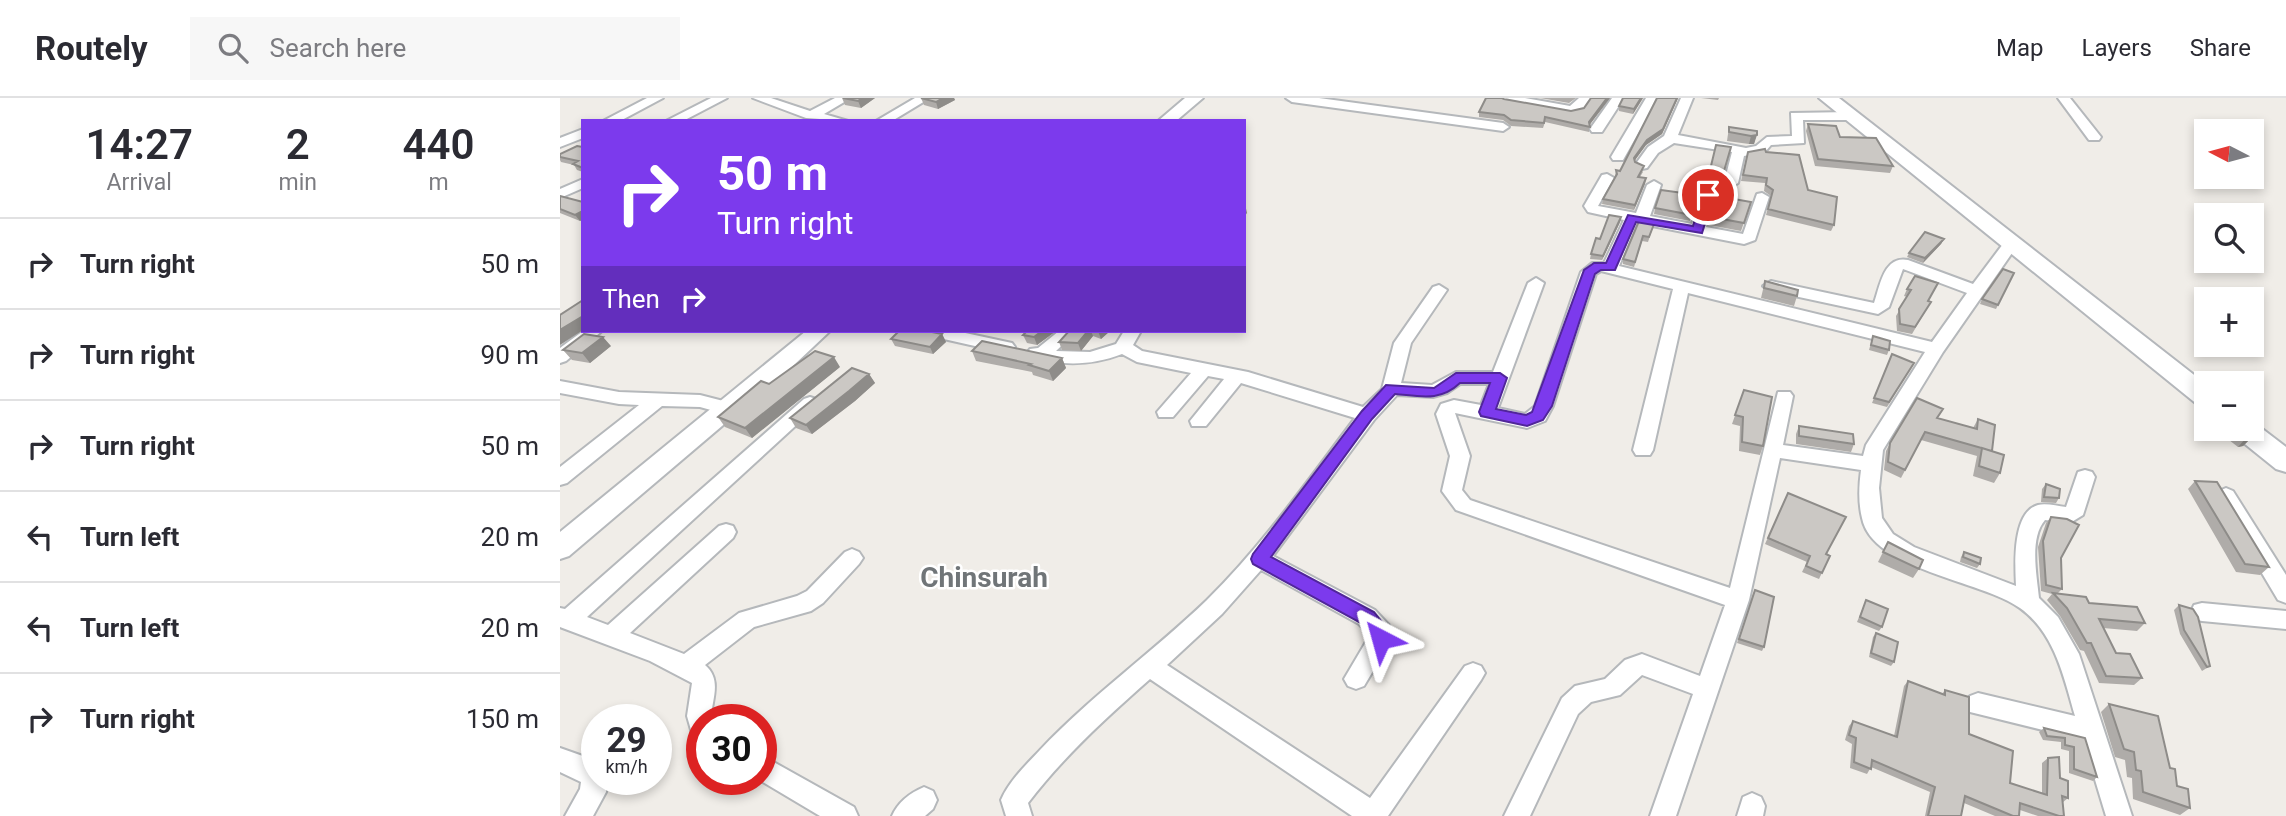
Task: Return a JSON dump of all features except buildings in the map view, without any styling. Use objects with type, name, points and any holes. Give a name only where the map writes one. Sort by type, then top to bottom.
[{"type":"main road","points":[[1828,98],[2194,389]]},
{"type":"main road","points":[[2260,441],[2286,462]]},
{"type":"street","points":[[613,119],[657,98]]},
{"type":"street","points":[[676,119],[721,98]]},
{"type":"street","points":[[759,98],[832,119]]},
{"type":"street","points":[[812,115],[845,98]]},
{"type":"street","points":[[886,119],[924,98]]},
{"type":"street","points":[[1169,119],[1195,98]]},
{"type":"street","points":[[1292,98],[1503,127]]},
{"type":"street","points":[[1380,110],[1392,98]]},
{"type":"street","points":[[1504,98],[1570,110],[1577,109],[1585,98]]},
{"type":"street","points":[[1597,129],[1618,98]]},
{"type":"street","points":[[1618,157],[1652,98]]},
{"type":"street","points":[[1642,165],[1653,150],[1667,143],[1687,98]]},
{"type":"street","points":[[2064,98],[2094,137]]},
{"type":"street","points":[[781,119],[797,111]]},
{"type":"street","points":[[1670,138],[1745,150],[1760,149],[1767,141],[1799,140],[1796,116],[1851,116]]},
{"type":"street","points":[[564,142],[581,134]]},
{"type":"street","points":[[1731,183],[1738,153],[1745,150]]},
{"type":"street","points":[[1607,178],[1592,208],[1748,239],[1762,197]]},
{"type":"street","points":[[560,194],[581,184]]},
{"type":"street","points":[[1610,268],[1654,185]]},
{"type":"street","points":[[1698,230],[1708,195]]},
{"type":"street","points":[[2011,243],[1936,348],[1873,450],[1869,488],[1872,520],[1886,540],[1907,552],[1994,585],[2028,602],[2050,624],[2067,654],[2119,816]]},
{"type":"street","points":[[1769,286],[1878,309],[1895,267],[1902,263],[1976,291]]},
{"type":"street","points":[[1738,600],[1463,505],[1452,491],[1460,456],[1445,414],[1447,409],[1454,406],[1527,421],[1538,416],[1544,406],[1589,272],[1598,266],[1936,348]]},
{"type":"street","points":[[1487,412],[1536,283]]},
{"type":"street","points":[[1643,450],[1682,285]]},
{"type":"street","points":[[1019,816],[1014,800],[1056,752],[1185,634],[1260,559],[1367,415],[1391,388],[1403,343],[1439,290]]},
{"type":"street","points":[[560,356],[591,333]]},
{"type":"street","points":[[560,548],[625,489],[729,410],[817,333]]},
{"type":"street","points":[[954,333],[988,336],[1042,354],[1088,360],[1128,339],[1137,356],[1237,376],[1367,415]]},
{"type":"street","points":[[1042,354],[1067,333]]},
{"type":"street","points":[[1166,412],[1204,369]]},
{"type":"street","points":[[1199,421],[1237,376]]},
{"type":"street","points":[[1391,388],[1434,393],[1444,390],[1456,378],[1500,378]]},
{"type":"street","points":[[560,387],[619,398],[700,401],[729,410]]},
{"type":"street","points":[[700,704],[705,684],[699,673],[564,619],[786,422],[826,390]]},
{"type":"street","points":[[1663,816],[1738,600],[1784,396]]},
{"type":"street","points":[[560,478],[657,400]]},
{"type":"street","points":[[1772,450],[1871,464]]},
{"type":"street","points":[[2028,602],[2026,550],[2035,517],[2041,512],[2070,515],[2076,509],[2085,477]]},
{"type":"street","points":[[2220,486],[2286,594]]},
{"type":"street","points":[[611,636],[726,532]]},
{"type":"street","points":[[685,667],[747,620],[803,604],[815,597],[852,558]]},
{"type":"street","points":[[1260,559],[1367,617],[1377,626],[1381,639],[1356,679]]},
{"type":"street","points":[[2202,612],[2286,620]]},
{"type":"street","points":[[1517,816],[1570,706],[1578,695],[1587,690],[1616,685],[1631,667],[1642,664],[1707,689]]},
{"type":"street","points":[[1148,665],[1353,810],[1373,814],[1402,779],[1441,716],[1473,673]]},
{"type":"street","points":[[1978,704],[2091,731]]},
{"type":"street","points":[[560,760],[585,769],[594,777],[593,792],[578,816]]},
{"type":"street","points":[[777,776],[845,816]]},
{"type":"district","name":"Chinsurah","points":[[984,577]]},
{"type":"route","points":[[1381,639],[1381,632],[1367,617],[1260,559],[1367,415],[1391,388],[1434,393],[1444,390],[1456,378],[1500,378],[1487,412],[1527,421],[1538,416],[1544,406],[1589,272],[1598,266],[1610,268],[1632,218],[1698,230],[1708,195]]}]
